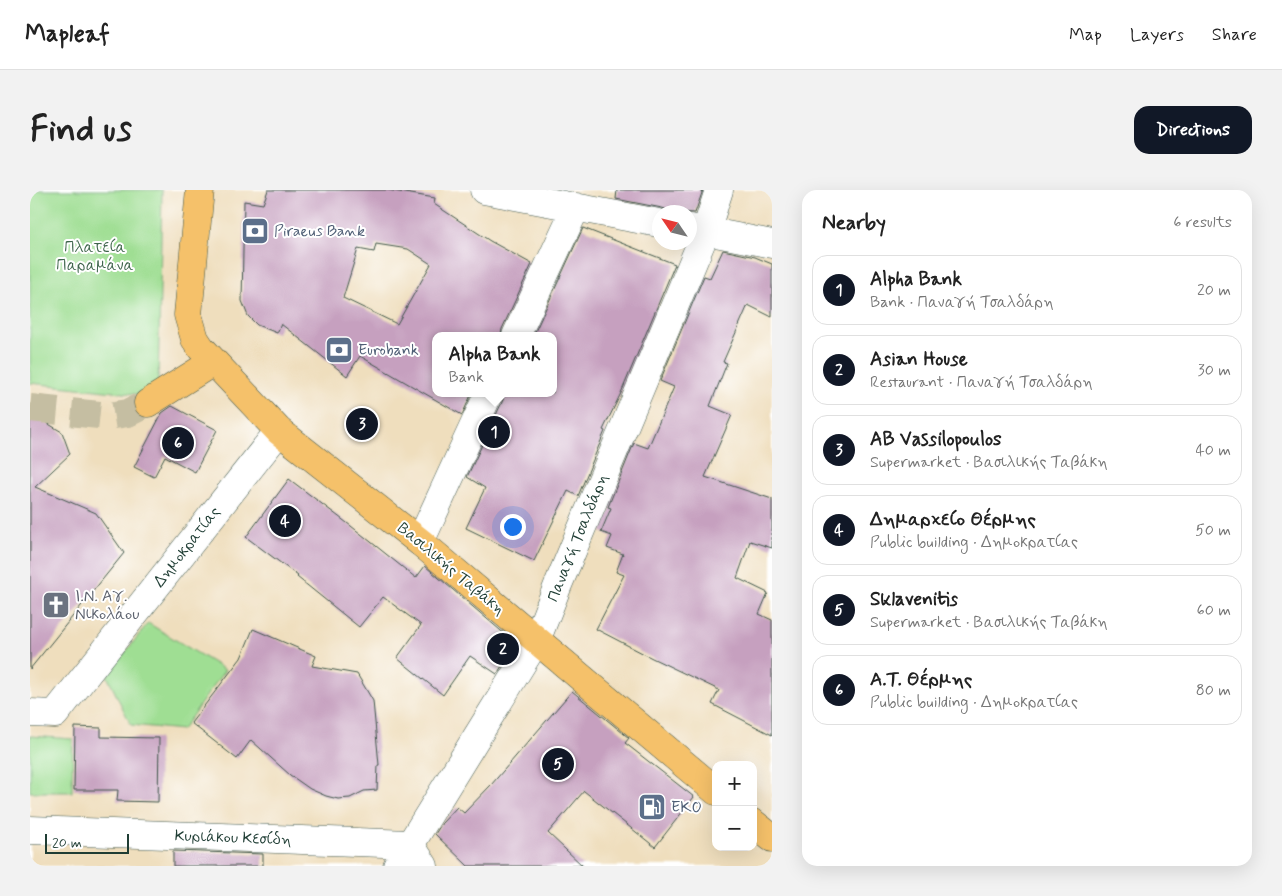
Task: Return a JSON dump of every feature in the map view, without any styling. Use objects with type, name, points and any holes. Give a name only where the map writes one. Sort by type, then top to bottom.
[{"type":"main road","points":[[148,403],[213,362],[195,339],[188,315],[200,190]]},
{"type":"main road","name":"Βασιλικής Ταβάκη","points":[[213,362],[280,431],[420,542],[712,788]]},
{"type":"main road","points":[[757,826],[772,838]]},
{"type":"street","points":[[484,190],[652,221]]},
{"type":"street","name":"Παναγή Τσαλδάρη","points":[[410,859],[536,641],[698,230],[718,190]]},
{"type":"street","points":[[518,332],[576,207]]},
{"type":"street","points":[[698,230],[772,244]]},
{"type":"street","points":[[420,542],[487,397]]},
{"type":"street","name":"Δημοκρατίας","points":[[30,712],[55,714],[280,431]]},
{"type":"street","name":"Κυριάκου Κεσίδη","points":[[30,830],[410,859]]},
{"type":"green space","name":"Πλατεία Παραμάνα","points":[[30,190],[162,190],[158,386],[143,395],[30,383]]},
{"type":"green space","points":[[148,623],[225,670],[182,730],[131,725],[107,676]]},
{"type":"green space","points":[[30,736],[73,739],[72,792],[30,792]]},
{"type":"building","points":[[268,190],[387,190],[435,198],[434,204],[490,241],[532,264],[502,332],[432,332],[432,397],[470,397],[462,415],[360,356],[347,376],[281,324],[277,333],[257,325],[248,316],[242,301],[244,201],[263,204]],"holes":[[[376,244],[408,249],[431,264],[397,324],[343,298],[358,249],[374,252]]]},
{"type":"building","points":[[617,190],[703,190],[697,207],[697,205],[652,206],[616,199]]},
{"type":"building","points":[[583,228],[675,264],[621,393],[603,430],[605,431],[578,496],[568,491],[534,561],[466,528],[485,488],[467,477],[503,397],[557,397],[557,332],[535,332]]},
{"type":"building","points":[[723,250],[755,257],[772,264],[772,317],[748,305],[723,362],[727,363],[710,406],[732,415],[705,477],[772,499],[772,548],[750,541],[737,578],[768,593],[759,614],[772,620],[772,735],[712,704],[719,690],[596,629],[624,575],[616,572],[623,554],[607,548],[612,536],[601,532],[611,508],[608,507],[634,443],[648,448],[674,387],[660,381],[704,276],[710,278]]},
{"type":"building","points":[[172,406],[217,430],[195,472],[165,456],[154,477],[134,467],[162,413]]},
{"type":"building","name":"Ι.Ν. Αγ. Νικολάου","points":[[30,413],[62,432],[70,454],[35,487],[96,513],[124,553],[30,669]]},
{"type":"building","points":[[289,479],[416,578],[425,566],[507,636],[505,638],[515,645],[497,674],[470,656],[443,695],[397,658],[421,625],[383,597],[359,627],[298,576],[246,537]]},
{"type":"building","points":[[253,629],[316,656],[312,666],[357,674],[373,701],[379,765],[377,790],[364,791],[350,798],[338,799],[326,796],[310,789],[290,775],[251,740],[237,759],[191,723],[241,658]]},
{"type":"building","points":[[572,691],[629,738],[625,743],[694,797],[655,847],[584,791],[548,833],[583,866],[468,866],[435,834],[442,823],[457,807],[464,813],[491,785]]},
{"type":"building","points":[[75,727],[101,728],[101,737],[159,738],[158,802],[117,801],[118,790],[74,790]]},
{"type":"building","points":[[173,851],[263,854],[263,866],[173,866]]},
{"type":"tunnel","points":[[30,408],[109,416],[128,413],[148,403]]},
{"type":"place","name":"Piraeus Bank","points":[[255,231]]},
{"type":"place","name":"Eurobank","points":[[339,350]]},
{"type":"place","name":"AB Vassilopoulos","points":[[362,424]]},
{"type":"place","name":"Alpha Bank","points":[[494,432]]},
{"type":"place","name":"Α.Τ. Θέρμης","points":[[178,443]]},
{"type":"place","name":"Δημαρχείο Θέρμης","points":[[285,521]]},
{"type":"place","name":"Ι.Ν. Αγ. Νικολάου","points":[[56,605]]},
{"type":"place","name":"Asian House","points":[[503,649]]},
{"type":"place","name":"Sklavenitis","points":[[558,764]]},
{"type":"place","name":"EKO","points":[[652,807]]}]
